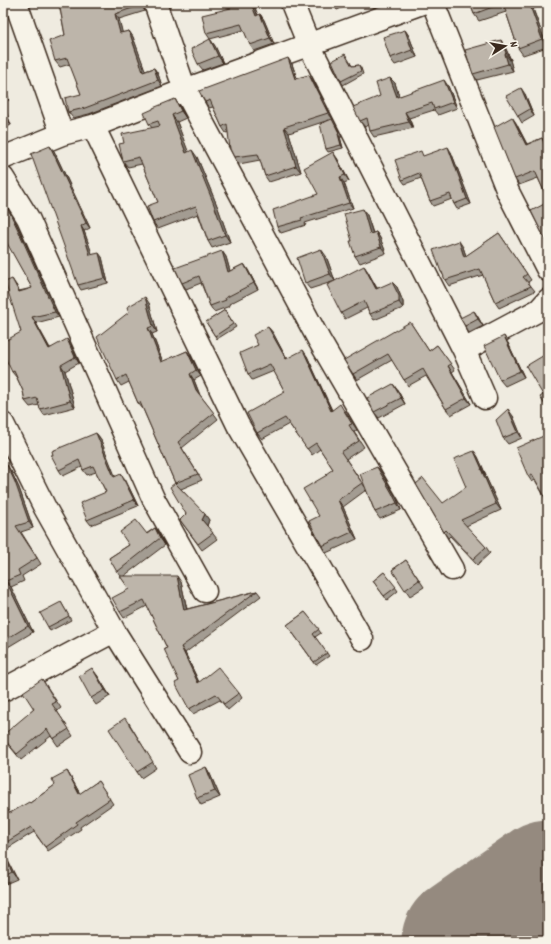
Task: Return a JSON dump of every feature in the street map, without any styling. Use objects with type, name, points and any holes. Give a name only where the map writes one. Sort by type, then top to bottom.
[{"type":"street","points":[[16,3],[62,134]]},
{"type":"street","points":[[155,3],[185,90],[319,340],[452,569]]},
{"type":"street","points":[[292,3],[309,45],[464,350],[485,398]]},
{"type":"street","points":[[3,158],[62,134],[93,126],[185,90],[422,3]]},
{"type":"street","points":[[433,3],[508,192],[548,270]]},
{"type":"street","points":[[93,126],[238,425],[362,639]]},
{"type":"street","points":[[3,178],[28,218],[153,498],[205,591]]},
{"type":"street","points":[[464,350],[539,310],[548,300]]},
{"type":"street","points":[[3,424],[45,508],[114,631],[190,752]]},
{"type":"street","points":[[3,690],[114,631]]},
{"type":"building","points":[[59,3],[140,3],[141,5],[115,14],[120,33],[129,31],[143,72],[154,68],[158,80],[85,108],[68,112],[65,98],[81,94],[67,58],[55,61],[49,41],[65,35]]},
{"type":"building","points":[[229,3],[251,3],[256,16],[260,14],[270,38],[250,45],[241,24],[206,33],[202,15],[231,8]]},
{"type":"building","points":[[470,3],[503,3],[474,14]]},
{"type":"building","points":[[503,3],[529,3],[542,39],[518,48]]},
{"type":"building","points":[[405,30],[412,50],[390,58],[383,37]]},
{"type":"building","points":[[210,39],[218,56],[198,64],[191,49]]},
{"type":"building","points":[[501,40],[508,64],[473,74],[465,50]]},
{"type":"building","points":[[345,54],[352,66],[359,65],[361,71],[341,81],[332,61]]},
{"type":"building","points":[[288,58],[295,79],[309,75],[328,113],[284,127],[296,166],[265,176],[258,154],[234,157],[230,149],[227,124],[222,127],[210,100],[205,102],[199,91]]},
{"type":"building","points":[[390,78],[397,97],[444,80],[453,102],[434,109],[432,103],[405,112],[409,122],[370,131],[367,118],[360,121],[353,107],[380,96],[376,83]]},
{"type":"building","points":[[521,88],[530,109],[518,116],[506,96]]},
{"type":"building","points":[[548,88],[548,97],[544,91]]},
{"type":"building","points":[[175,99],[181,111],[172,115],[186,153],[192,150],[225,235],[208,241],[196,206],[153,222],[147,206],[158,202],[139,157],[123,161],[119,144],[124,143],[122,134],[160,126],[158,121],[149,124],[144,113]]},
{"type":"building","points":[[3,109],[7,119],[3,121]]},
{"type":"building","points":[[512,117],[526,145],[542,138],[548,153],[548,200],[535,171],[515,179],[494,127]]},
{"type":"building","points":[[332,119],[339,133],[341,145],[326,149],[320,124]]},
{"type":"building","points":[[50,146],[86,223],[81,226],[90,255],[99,253],[105,278],[78,285],[31,154]]},
{"type":"building","points":[[448,147],[467,199],[454,204],[450,194],[430,201],[419,173],[402,180],[395,160],[421,151],[423,156]]},
{"type":"building","points":[[333,152],[345,175],[340,177],[349,203],[301,218],[302,220],[277,227],[273,210],[318,194],[304,168]]},
{"type":"building","points":[[3,202],[19,232],[55,312],[32,317],[49,349],[67,339],[75,357],[61,365],[70,401],[40,409],[37,398],[25,401],[23,391],[14,371],[12,372],[3,353],[3,342],[21,332],[5,282],[12,279],[19,292],[32,288],[3,236]]},
{"type":"building","points":[[548,202],[548,245],[531,211]]},
{"type":"building","points":[[363,209],[370,234],[376,232],[381,247],[355,256],[344,214]]},
{"type":"building","points":[[499,233],[527,274],[523,277],[531,286],[495,302],[480,269],[445,280],[433,250],[459,241],[464,257]]},
{"type":"building","points":[[321,249],[330,274],[305,283],[297,258]]},
{"type":"building","points":[[222,251],[228,272],[244,264],[254,283],[225,298],[226,300],[210,306],[199,276],[182,283],[175,268]]},
{"type":"building","points":[[364,266],[376,289],[392,282],[399,296],[399,302],[370,314],[364,301],[341,313],[327,285]]},
{"type":"building","points":[[145,297],[153,326],[148,328],[161,362],[187,351],[196,370],[190,374],[196,390],[214,413],[178,442],[198,474],[175,483],[140,402],[138,403],[126,375],[117,380],[97,337],[129,312],[127,307]]},
{"type":"building","points":[[225,310],[233,324],[215,336],[206,322]]},
{"type":"building","points":[[474,311],[478,319],[465,326],[460,318]]},
{"type":"building","points":[[410,322],[429,351],[437,345],[451,364],[448,366],[466,398],[446,409],[423,369],[404,380],[388,354],[353,374],[344,360]]},
{"type":"building","points":[[268,327],[286,359],[303,350],[331,411],[340,404],[352,424],[349,425],[359,441],[341,452],[362,483],[338,500],[352,532],[322,546],[309,521],[319,516],[303,489],[327,475],[326,474],[333,469],[316,443],[307,449],[285,418],[257,433],[247,413],[285,392],[270,364],[248,374],[240,353],[258,345],[253,335]]},
{"type":"building","points":[[504,336],[520,371],[500,380],[484,346]]},
{"type":"building","points":[[546,354],[548,357],[548,410],[540,397],[543,395],[526,366]]},
{"type":"building","points":[[393,384],[401,398],[374,412],[367,398]]},
{"type":"building","points":[[508,409],[518,432],[503,438],[496,420]]},
{"type":"building","points":[[96,433],[114,477],[121,474],[134,500],[87,520],[80,503],[106,492],[93,466],[83,470],[79,460],[59,470],[51,455],[53,455],[52,451]]},
{"type":"building","points":[[548,434],[548,502],[532,474],[528,476],[516,448]]},
{"type":"building","points":[[474,451],[496,504],[461,520],[486,547],[473,559],[446,530],[444,532],[416,484],[423,478],[443,503],[466,487],[454,459]]},
{"type":"building","points":[[7,465],[15,482],[29,522],[16,526],[37,558],[18,570],[20,575],[6,581],[28,626],[3,641],[3,541],[7,539],[3,530],[3,467]]},
{"type":"building","points":[[377,467],[397,503],[375,512],[360,474]]},
{"type":"building","points":[[175,483],[205,514],[202,520],[213,533],[198,544],[180,520],[186,514],[170,487]]},
{"type":"building","points":[[136,520],[147,534],[155,528],[160,538],[117,572],[109,558],[129,545],[120,532]]},
{"type":"building","points":[[406,560],[419,580],[405,590],[392,570]]},
{"type":"building","points":[[384,572],[396,587],[384,596],[373,581]]},
{"type":"building","points":[[120,576],[177,576],[184,610],[257,591],[181,647],[198,683],[218,667],[239,693],[224,704],[216,694],[189,709],[175,683],[179,681],[164,649],[167,648],[144,600],[120,612],[112,598],[129,589]]},
{"type":"building","points":[[61,602],[69,616],[48,627],[40,613]]},
{"type":"building","points":[[305,612],[319,629],[313,634],[327,653],[314,662],[287,625]]},
{"type":"building","points":[[92,668],[105,690],[91,698],[79,676]]},
{"type":"building","points":[[42,679],[56,702],[52,704],[69,729],[53,739],[47,729],[17,754],[3,738],[3,735],[34,709],[23,692]]},
{"type":"building","points":[[125,718],[153,762],[137,772],[109,729]]},
{"type":"building","points":[[206,767],[215,791],[197,798],[188,775]]},
{"type":"building","points":[[67,771],[79,794],[98,781],[110,799],[76,822],[77,824],[45,847],[31,827],[5,843],[3,840],[3,804],[10,813],[29,802],[30,803],[55,785],[52,779]]},
{"type":"building","points":[[3,854],[12,872],[3,877]]},
{"type":"runway","points":[[464,941],[548,882]]}]
